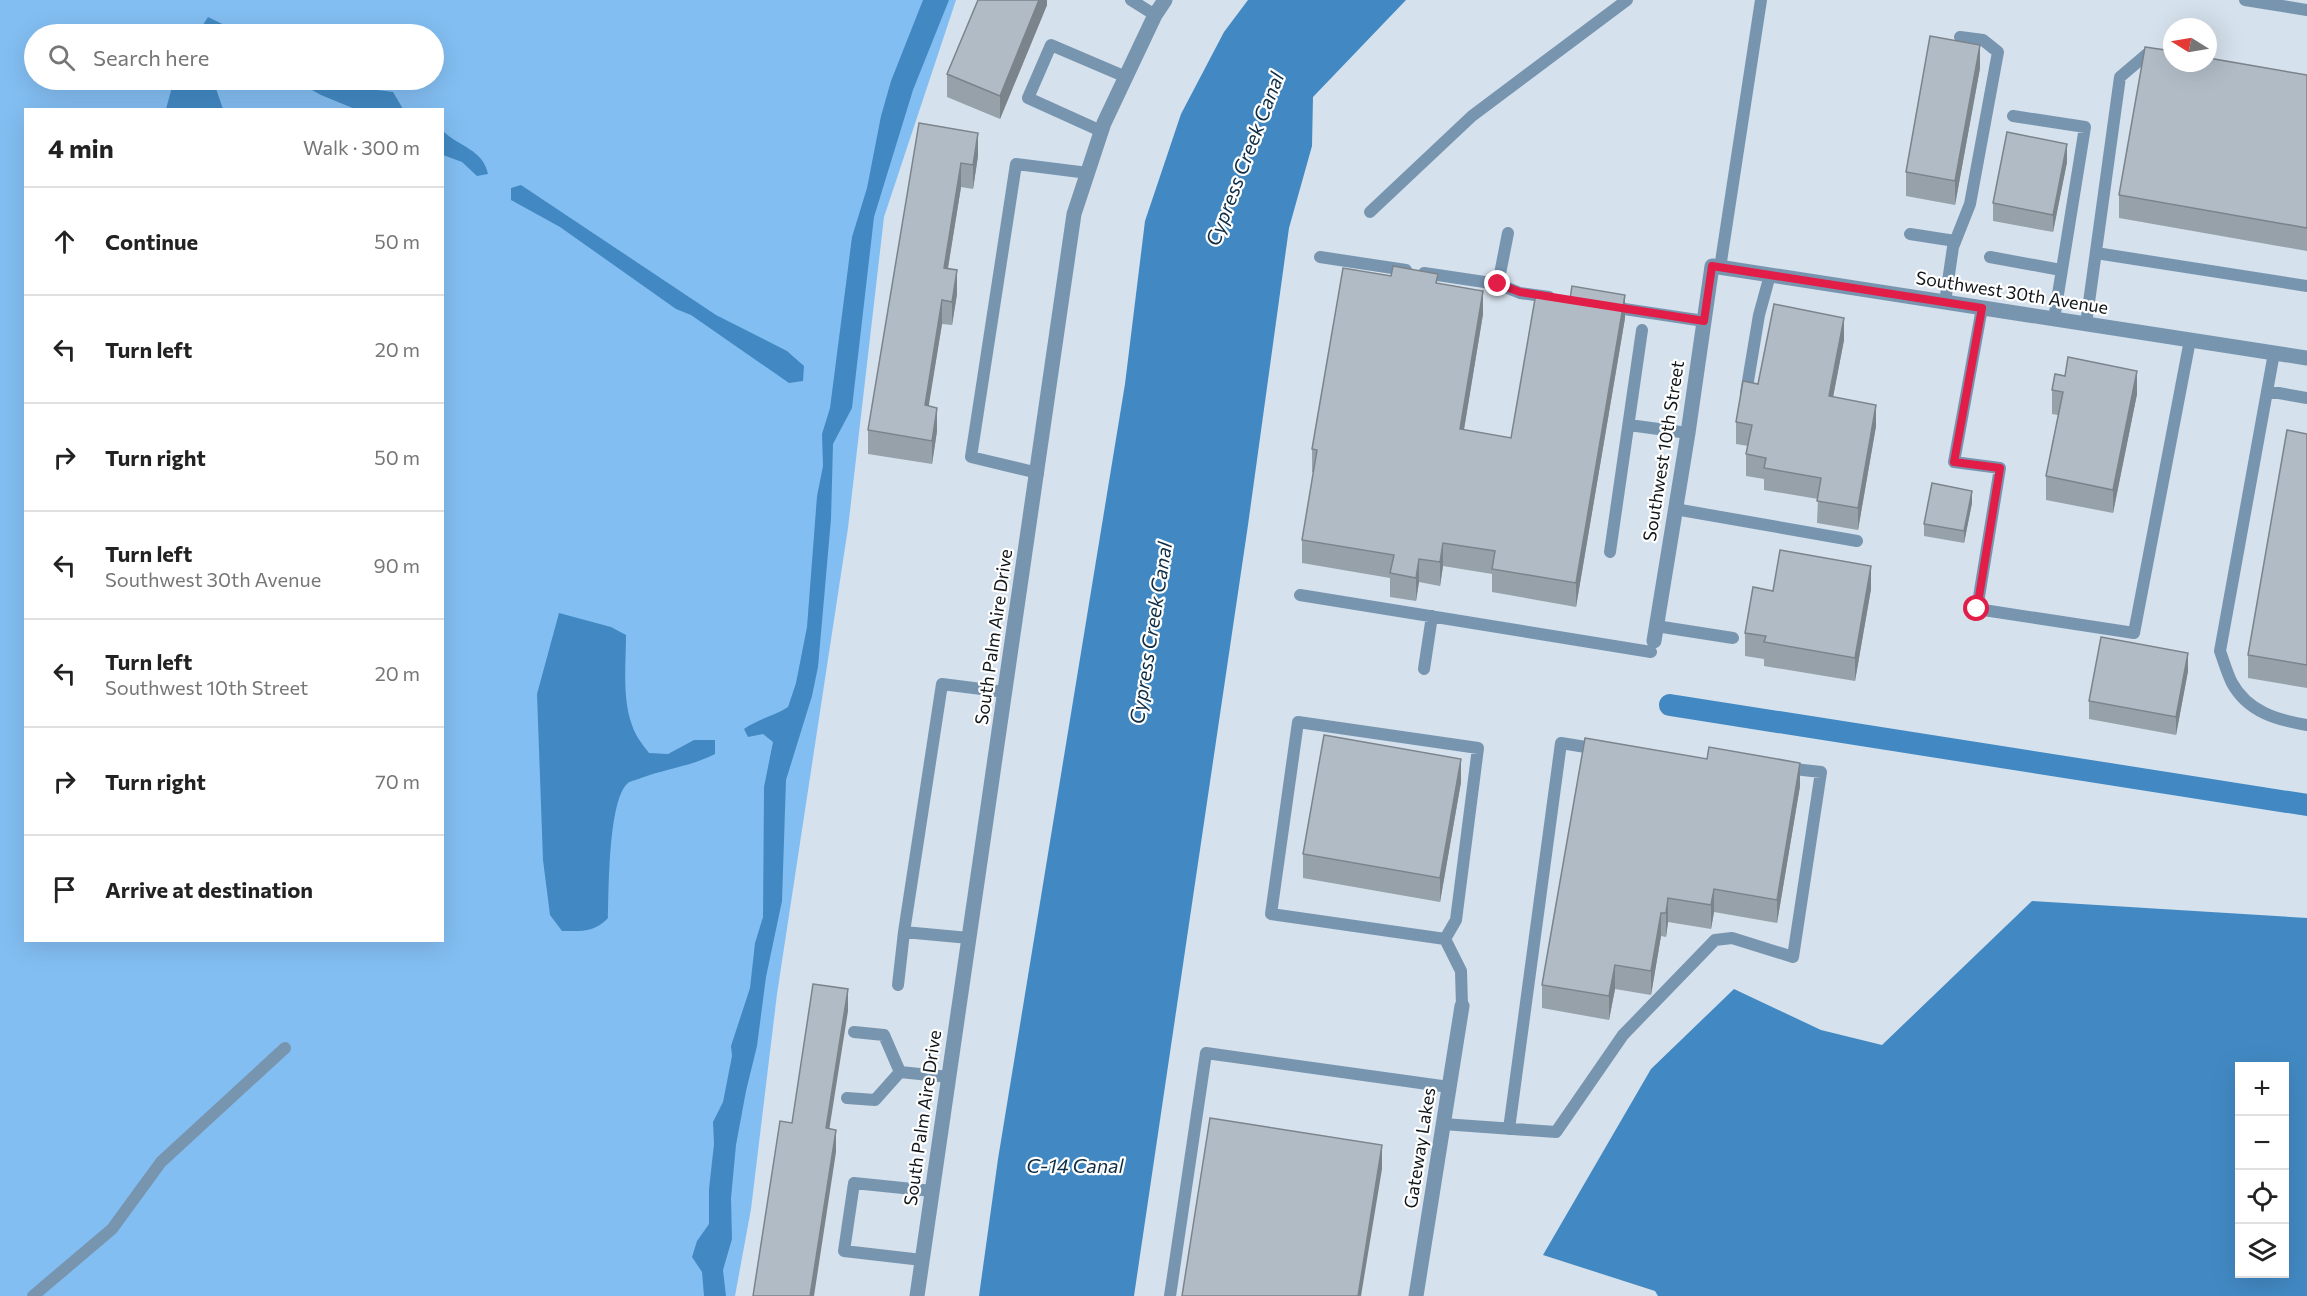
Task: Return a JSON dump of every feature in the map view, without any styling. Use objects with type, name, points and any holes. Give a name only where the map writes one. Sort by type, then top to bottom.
[{"type":"street","name":"South Palm Aire Drive","points":[[917,1296],[1074,214],[1101,131],[1155,15],[1165,0]]},
{"type":"street","name":"Southwest 30th Avenue","points":[[1716,267],[2307,358]]},
{"type":"street","name":"Southwest 10th Street","points":[[1654,639],[1704,321],[1716,267]]},
{"type":"street","name":"Gateway Lakes","points":[[1416,1296],[1462,1006]]},
{"type":"lane","points":[[1131,0],[1155,15]]},
{"type":"lane","points":[[1370,212],[1472,116],[1627,0]]},
{"type":"lane","points":[[1716,267],[1761,0]]},
{"type":"lane","points":[[2245,0],[2307,10]]},
{"type":"lane","points":[[1945,302],[1955,241],[1970,204],[1998,52],[1983,40],[1960,37]]},
{"type":"lane","points":[[1101,131],[1028,98],[1051,45],[1126,77]]},
{"type":"lane","points":[[2086,324],[2120,77],[2146,54],[2163,57]]},
{"type":"lane","points":[[2013,116],[2085,127],[2054,319]]},
{"type":"lane","points":[[1038,473],[971,458],[1016,164],[1088,173]]},
{"type":"lane","points":[[1498,284],[1508,233]]},
{"type":"lane","points":[[1910,234],[1955,241]]},
{"type":"lane","points":[[2096,253],[2307,286]]},
{"type":"lane","points":[[1320,257],[1498,284],[1520,292],[1566,300]]},
{"type":"lane","points":[[1990,257],[2061,270]]},
{"type":"lane","points":[[1746,393],[1759,315],[1770,275]]},
{"type":"lane","points":[[1600,305],[1704,321]]},
{"type":"lane","points":[[1982,308],[1954,462],[2000,468],[1977,609],[1988,611],[2134,633],[2190,340]]},
{"type":"lane","points":[[1610,552],[1642,330]]},
{"type":"lane","points":[[2274,353],[2220,651],[2232,684],[2255,710],[2283,721],[2307,725]]},
{"type":"lane","points":[[2267,391],[2307,398]]},
{"type":"lane","points":[[1629,426],[1688,433]]},
{"type":"lane","points":[[1675,509],[1857,541]]},
{"type":"lane","points":[[1300,595],[1432,616],[1654,639],[1733,638]]},
{"type":"lane","points":[[1424,669],[1432,616]]},
{"type":"lane","points":[[898,985],[942,684],[1005,692]]},
{"type":"lane","points":[[1298,722],[1478,748],[1456,920],[1445,939],[1271,914],[1298,722]]},
{"type":"lane","points":[[1509,1129],[1561,743],[1607,750]]},
{"type":"lane","points":[[1443,1124],[1556,1132],[1623,1035],[1715,940],[1732,938],[1793,957],[1821,772],[1775,766]]},
{"type":"lane","points":[[904,932],[969,938]]},
{"type":"lane","points":[[1445,939],[1461,971],[1462,1006]]},
{"type":"lane","points":[[854,1032],[884,1035],[900,1071]]},
{"type":"lane","points":[[33,1296],[112,1229],[161,1162],[285,1048]]},
{"type":"lane","points":[[1170,1296],[1206,1053],[1449,1087]]},
{"type":"lane","points":[[900,1071],[949,1077]]},
{"type":"lane","points":[[847,1098],[875,1100],[900,1071]]},
{"type":"lane","points":[[922,1260],[844,1251],[854,1183],[932,1191]]},
{"type":"shaded area","points":[[0,0],[956,0],[884,217],[848,528],[777,994],[751,1209],[735,1296],[0,1296]]},
{"type":"water","points":[[923,0],[949,0],[913,90],[874,217],[852,408],[833,444],[831,519],[818,667],[812,696],[786,780],[782,901],[766,977],[757,1046],[736,1145],[731,1198],[732,1239],[723,1270],[726,1296],[704,1296],[702,1272],[692,1257],[697,1241],[709,1224],[709,1189],[714,1144],[713,1122],[723,1102],[732,1056],[731,1046],[750,988],[755,943],[763,917],[764,787],[773,742],[763,734],[748,737],[744,729],[788,707],[796,683],[807,627],[817,496],[823,466],[822,434],[830,408],[852,237],[867,188],[881,116],[891,81]]},
{"type":"water","name":"C-14 Canal","points":[[1248,0],[1406,0],[1313,97],[1312,146],[1289,228],[1248,525],[1134,1296],[979,1296],[998,1159],[1125,384],[1145,221],[1181,114],[1224,32]]},
{"type":"water","points":[[208,17],[222,24],[203,24]]},
{"type":"water","points":[[171,90],[216,90],[223,108],[166,108]]},
{"type":"water","points":[[312,90],[393,92],[402,108],[353,108]]},
{"type":"water","points":[[444,132],[476,154],[488,174],[477,176],[462,162],[444,155]]},
{"type":"water","points":[[521,185],[716,315],[787,351],[804,366],[803,381],[789,383],[691,315],[676,309],[560,227],[511,200],[511,188]]},
{"type":"water","points":[[559,613],[611,627],[626,635],[625,680],[629,715],[635,732],[649,753],[668,754],[694,740],[715,740],[715,754],[697,762],[628,783],[621,793],[613,826],[608,918],[592,929],[581,931],[562,931],[550,915],[543,860],[537,694]]},
{"type":"water","points":[[2032,901],[2307,918],[2307,1296],[1658,1296],[1655,1291],[1543,1255],[1651,1069],[1734,989],[1821,1030],[1882,1045]]},
{"type":"building","points":[[978,0],[1039,0],[1000,96],[947,74]]},
{"type":"building","points":[[1930,36],[1980,45],[1955,181],[1906,172]]},
{"type":"building","points":[[2145,47],[2163,50],[2163,72],[2217,72],[2217,60],[2307,75],[2307,228],[2119,195]]},
{"type":"building","points":[[919,123],[978,133],[973,165],[961,163],[944,268],[957,270],[952,302],[942,300],[925,405],[937,408],[932,441],[868,430]]},
{"type":"building","points":[[2007,132],[2067,144],[2053,215],[1993,203]]},
{"type":"building","points":[[1393,266],[1438,274],[1436,283],[1483,291],[1460,429],[1511,438],[1536,293],[1570,299],[1572,286],[1625,295],[1576,583],[1492,569],[1495,551],[1443,543],[1440,562],[1419,559],[1416,578],[1390,573],[1394,555],[1302,540],[1317,450],[1312,449],[1343,268],[1391,276]]},
{"type":"building","points":[[1774,304],[1844,318],[1829,396],[1876,405],[1858,508],[1817,501],[1821,478],[1764,468],[1766,458],[1746,454],[1752,425],[1736,422],[1743,381],[1758,384]]},
{"type":"building","points":[[2068,357],[2137,371],[2113,490],[2046,476],[2063,392],[2052,390],[2055,374],[2065,376]]},
{"type":"building","points":[[2287,430],[2307,434],[2307,665],[2248,655]]},
{"type":"building","points":[[1932,483],[1972,491],[1964,531],[1924,524]]},
{"type":"building","points":[[1780,550],[1871,566],[1855,658],[1764,642],[1766,636],[1745,633],[1753,587],[1773,591]]},
{"type":"building","points":[[2101,637],[2188,653],[2176,717],[2089,701]]},
{"type":"building","points":[[1324,735],[1461,759],[1440,878],[1303,854]]},
{"type":"building","points":[[1585,738],[1707,759],[1709,747],[1800,763],[1777,900],[1714,889],[1711,905],[1668,898],[1666,913],[1661,913],[1651,971],[1615,965],[1609,996],[1542,985]]},
{"type":"building","points":[[813,984],[848,989],[826,1128],[836,1130],[810,1296],[753,1296],[780,1121],[792,1123]]},
{"type":"building","points":[[1210,1118],[1382,1145],[1358,1296],[1182,1296]]},
{"type":"waterway","points":[[1670,705],[2307,805]]},
{"type":"route","points":[[1498,284],[1520,292],[1704,321],[1712,266],[1982,308],[1954,462],[2000,468],[1977,609]]},
{"type":"water label","name":"Cypress Creek Canal","points":[[1245,159]]},
{"type":"water label","name":"Cypress Creek Canal","points":[[1151,633]]}]
